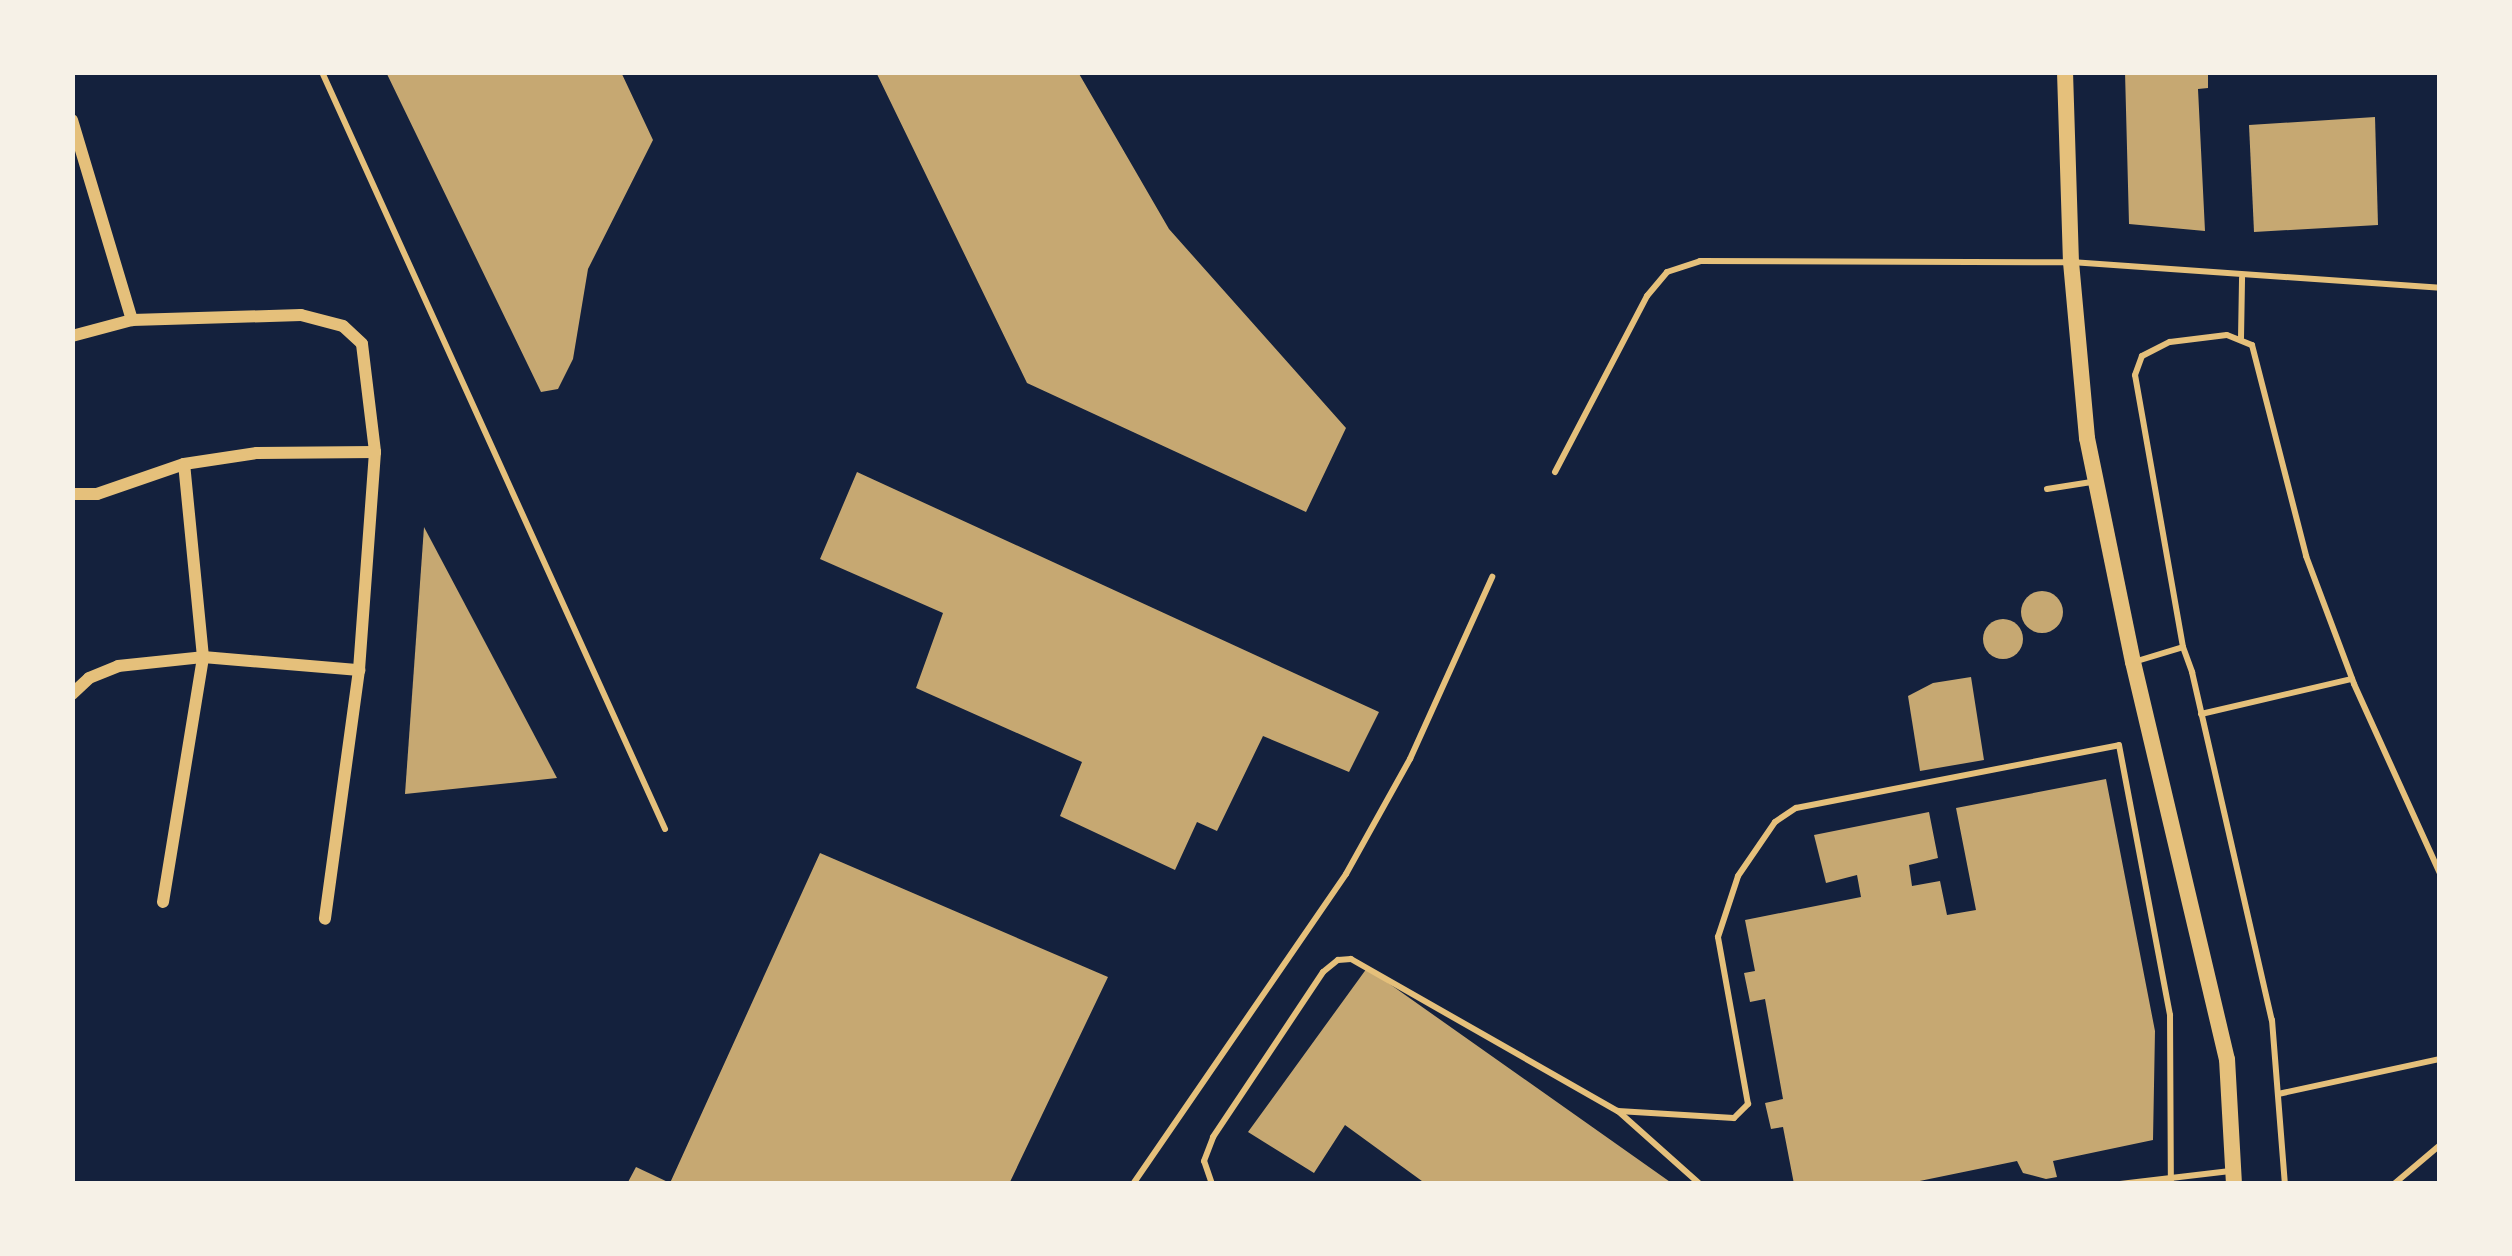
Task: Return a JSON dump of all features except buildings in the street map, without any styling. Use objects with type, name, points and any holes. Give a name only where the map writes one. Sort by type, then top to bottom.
[{"type":"main road","points":[[2065,72],[2071,262],[2095,482],[2227,1059],[2234,1177]]},
{"type":"street","points":[[72,120],[132,320]]},
{"type":"street","points":[[72,336],[132,320],[301,315],[343,326],[362,344],[375,452],[359,670],[325,919]]},
{"type":"street","points":[[72,494],[97,494],[184,464],[257,453],[375,452]]},
{"type":"street","points":[[163,902],[203,657],[184,464]]},
{"type":"street","points":[[72,694],[89,677],[118,666],[203,657],[359,670]]},
{"type":"lane","points":[[322,72],[665,829]]},
{"type":"lane","points":[[1556,472],[1646,296],[1667,272],[1700,262],[2071,262],[2242,278],[2440,288]]},
{"type":"lane","points":[[2241,338],[2242,278]]},
{"type":"lane","points":[[2285,1184],[2272,1020],[2183,647],[2135,375],[2142,356],[2170,342],[2241,338],[2252,345],[2306,556],[2352,679],[2440,874]]},
{"type":"lane","points":[[2047,489],[2095,482]]},
{"type":"lane","points":[[1133,1184],[1346,874],[1410,759],[1492,577]]},
{"type":"lane","points":[[2133,662],[2183,647]]},
{"type":"lane","points":[[2201,714],[2352,679]]},
{"type":"lane","points":[[1618,1111],[1734,1118],[1748,1104],[1718,937],[1738,876],[1775,822],[1796,808],[2119,745],[2170,1015],[2171,1184]]},
{"type":"lane","points":[[1212,1184],[1204,1161],[1213,1137],[1323,972],[1338,960],[1368,963],[1618,1111],[1700,1184]]},
{"type":"lane","points":[[2278,1094],[2440,1059]]},
{"type":"lane","points":[[2394,1184],[2440,1144]]},
{"type":"lane","points":[[2120,1184],[2170,1174],[2234,1177]]}]
